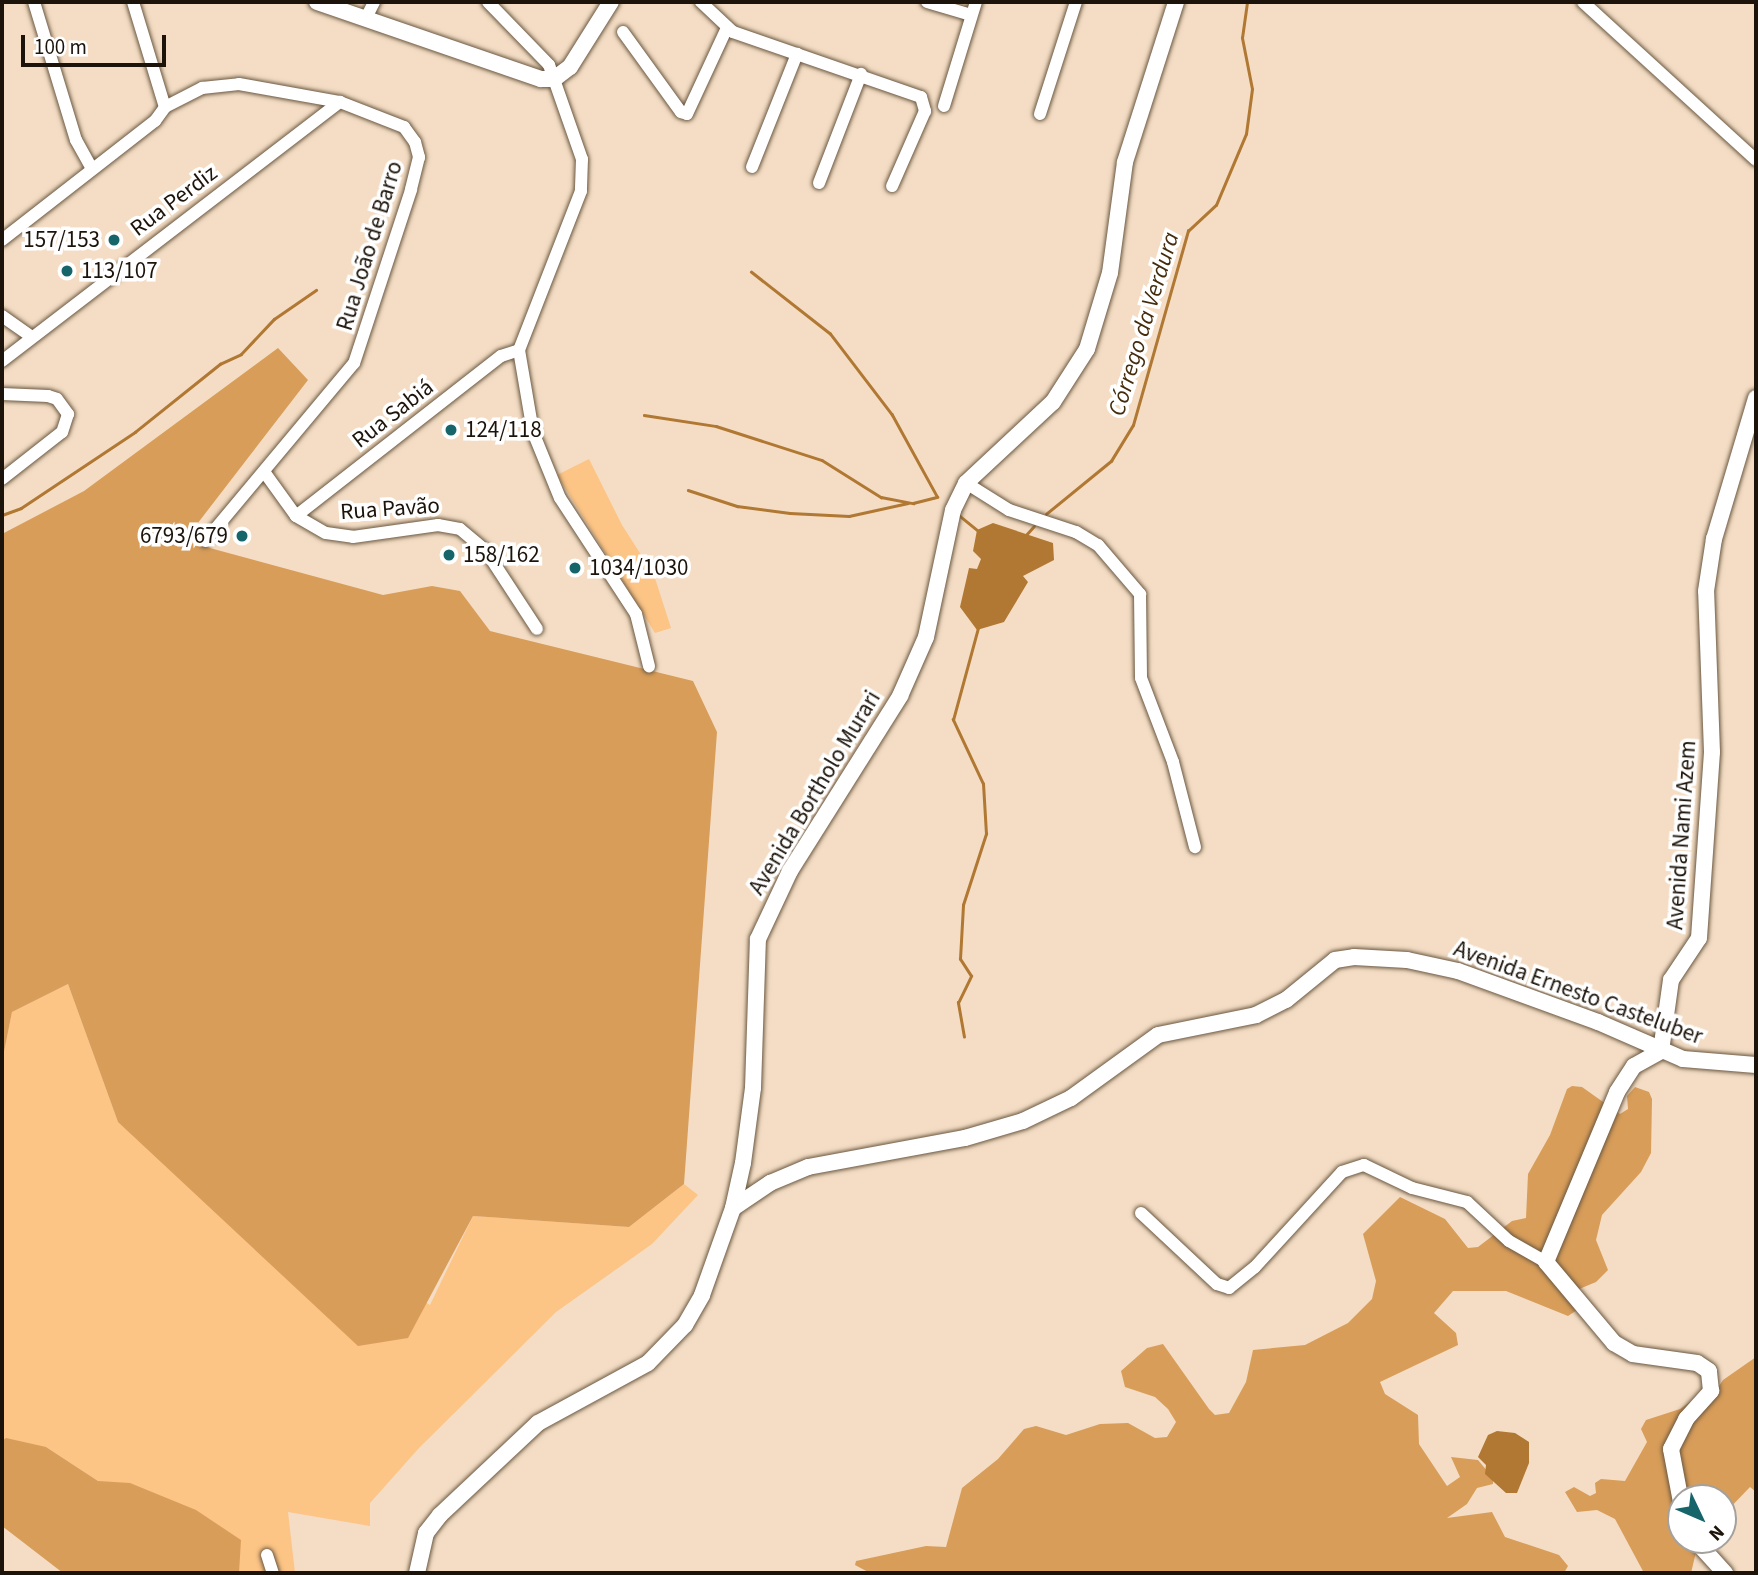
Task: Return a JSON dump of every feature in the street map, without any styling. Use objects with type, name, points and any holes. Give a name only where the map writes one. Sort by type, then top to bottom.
[{"type":"street","points":[[34,2],[76,140],[92,167]]},
{"type":"street","points":[[133,2],[165,107]]},
{"type":"street","points":[[317,2],[344,7],[366,18],[507,70],[558,76]]},
{"type":"street","points":[[366,18],[374,2]]},
{"type":"street","points":[[488,2],[544,58],[558,76],[579,144],[582,180],[519,350],[524,397],[540,456],[560,498],[636,614],[649,666]]},
{"type":"street","points":[[558,76],[611,2]]},
{"type":"street","points":[[701,2],[727,27],[797,54],[913,91],[925,103],[892,186]]},
{"type":"street","points":[[927,2],[971,15]]},
{"type":"street","points":[[944,106],[975,2]]},
{"type":"street","points":[[1040,114],[1076,2]]},
{"type":"street","name":"Avenida Bortholo Murari","points":[[417,1573],[419,1552],[433,1524],[525,1433],[560,1408],[638,1371],[668,1346],[702,1295],[733,1208],[753,1088],[758,939],[790,871],[900,696],[926,637],[953,510],[966,483],[1053,402],[1087,349],[1107,286],[1120,186],[1135,126],[1176,2]]},
{"type":"street","points":[[1583,2],[1756,160]]},
{"type":"street","points":[[622,32],[681,112],[687,114],[727,27]]},
{"type":"street","points":[[752,167],[797,54]]},
{"type":"street","points":[[819,183],[861,74]]},
{"type":"street","name":"Rua João de Barro","points":[[2,240],[92,167],[155,121],[165,107],[202,88],[221,84],[340,102],[404,127],[419,157],[376,306],[354,363],[205,541]]},
{"type":"street","name":"Rua Perdiz","points":[[2,361],[340,102]]},
{"type":"street","points":[[2,316],[31,337]]},
{"type":"street","name":"Rua Sabiá","points":[[296,516],[501,356],[519,350]]},
{"type":"street","points":[[2,394],[48,396],[65,405],[68,414],[62,432],[2,479]]},
{"type":"street","name":"Avenida Nami Azem","points":[[1661,1051],[1671,980],[1696,945],[1702,926],[1712,752],[1706,591],[1714,539],[1756,398]]},
{"type":"street","name":"Rua Pavão","points":[[265,472],[296,516],[339,536],[438,525],[460,529],[486,551],[537,629]]},
{"type":"street","points":[[966,483],[1009,510],[1076,532],[1098,545],[1140,594],[1141,678],[1173,762],[1195,847]]},
{"type":"street","name":"Avenida Ernesto Casteluber","points":[[733,1208],[770,1183],[808,1167],[953,1140],[1023,1121],[1071,1098],[1158,1035],[1256,1015],[1286,1000],[1335,960],[1354,957],[1407,960],[1458,971],[1598,1022],[1661,1051],[1699,1063],[1756,1065]]},
{"type":"street","points":[[1546,1262],[1616,1091],[1634,1066],[1661,1051]]},
{"type":"street","points":[[1141,1213],[1217,1284],[1229,1288],[1255,1267],[1342,1172],[1364,1165],[1412,1188],[1467,1202],[1509,1241],[1546,1262],[1614,1343],[1633,1354],[1697,1363],[1709,1371],[1712,1391],[1686,1419],[1671,1449],[1678,1484]]},
{"type":"street","points":[[1708,1554],[1725,1573]]},
{"type":"street","points":[[267,1555],[273,1573]]},
{"type":"shaded area","points":[[278,348],[308,380],[184,541],[383,595],[432,586],[460,591],[490,631],[693,681],[717,732],[684,1184],[629,1227],[473,1216],[408,1338],[358,1346],[118,1122],[68,984],[12,1012],[2,1062],[2,534],[84,491]]},
{"type":"shaded area","points":[[589,459],[622,525],[654,575],[671,628],[655,633],[557,475]]},
{"type":"shaded area","points":[[993,523],[1053,543],[1054,560],[1023,576],[1028,582],[1004,622],[977,630],[960,607],[969,568],[977,569],[981,559],[973,551],[977,530]]},
{"type":"shaded area","points":[[68,984],[118,1122],[430,1305],[473,1216],[629,1227],[684,1184],[698,1195],[652,1244],[556,1312],[419,1448],[370,1503],[370,1526],[288,1512],[295,1573],[239,1573],[46,1447],[2,1449],[2,1062],[12,1012]]},
{"type":"shaded area","points":[[1572,1086],[1582,1087],[1620,1114],[1628,1109],[1627,1096],[1635,1087],[1649,1092],[1652,1099],[1651,1153],[1641,1172],[1602,1215],[1596,1240],[1608,1270],[1596,1282],[1572,1292],[1577,1310],[1568,1316],[1506,1291],[1453,1291],[1434,1313],[1456,1333],[1458,1345],[1380,1382],[1385,1394],[1418,1415],[1419,1444],[1447,1486],[1460,1477],[1451,1457],[1478,1460],[1493,1478],[1493,1484],[1477,1488],[1467,1504],[1447,1518],[1492,1512],[1505,1537],[1559,1555],[1568,1566],[1564,1573],[870,1573],[855,1565],[856,1561],[926,1546],[946,1547],[962,1488],[998,1459],[1024,1429],[1036,1426],[1066,1435],[1100,1424],[1128,1423],[1155,1438],[1167,1437],[1176,1422],[1168,1409],[1155,1397],[1125,1387],[1121,1371],[1147,1348],[1163,1344],[1209,1409],[1215,1415],[1229,1413],[1246,1382],[1253,1350],[1305,1345],[1348,1323],[1372,1299],[1376,1281],[1363,1234],[1400,1197],[1445,1219],[1468,1248],[1478,1247],[1512,1221],[1526,1218],[1528,1174],[1550,1135],[1567,1089]]},
{"type":"shaded area","points":[[1756,1357],[1756,1492],[1750,1487],[1737,1500],[1737,1484],[1667,1484],[1667,1554],[1696,1554],[1691,1573],[1644,1573],[1615,1519],[1597,1510],[1577,1512],[1565,1492],[1574,1487],[1590,1496],[1596,1493],[1595,1483],[1601,1479],[1625,1481],[1647,1442],[1641,1429],[1646,1420],[1680,1409],[1700,1395],[1714,1394],[1723,1380]]},
{"type":"shaded area","points":[[1497,1431],[1515,1433],[1529,1442],[1529,1463],[1517,1493],[1506,1493],[1485,1474],[1486,1465],[1478,1457],[1488,1435]]},
{"type":"shaded area","points":[[6,1438],[46,1447],[98,1481],[130,1483],[196,1510],[241,1540],[239,1573],[63,1573],[2,1526],[2,1441]]},
{"type":"waterway","name":"Córrego da Verdura","points":[[1046,514],[1111,461],[1133,425],[1188,231],[1216,205],[1246,134],[1252,89],[1242,38],[1247,2]]},
{"type":"waterway","points":[[644,415],[716,426],[822,460],[881,497],[913,503],[937,497],[892,415],[830,334],[751,272]]},
{"type":"waterway","points":[[2,515],[21,508],[135,432],[220,364],[241,354],[274,319],[316,290]]},
{"type":"waterway","points":[[688,490],[737,506],[790,513],[849,516],[908,503]]},
{"type":"waterway","points":[[960,516],[977,530]]},
{"type":"waterway","name":"Córrego da Verdura","points":[[1025,536],[1034,526]]},
{"type":"waterway","points":[[964,1037],[958,1003],[971,976],[960,959],[963,905],[986,834],[983,784],[953,720],[978,628]]},
{"type":"place","name":"157/153","points":[[114,240]]},
{"type":"place","name":"113/107","points":[[67,271]]},
{"type":"place","name":"124/118","points":[[451,430]]},
{"type":"place","name":"6793/679","points":[[242,536]]},
{"type":"place","name":"158/162","points":[[449,555]]},
{"type":"place","name":"1034/1030","points":[[575,568]]}]
